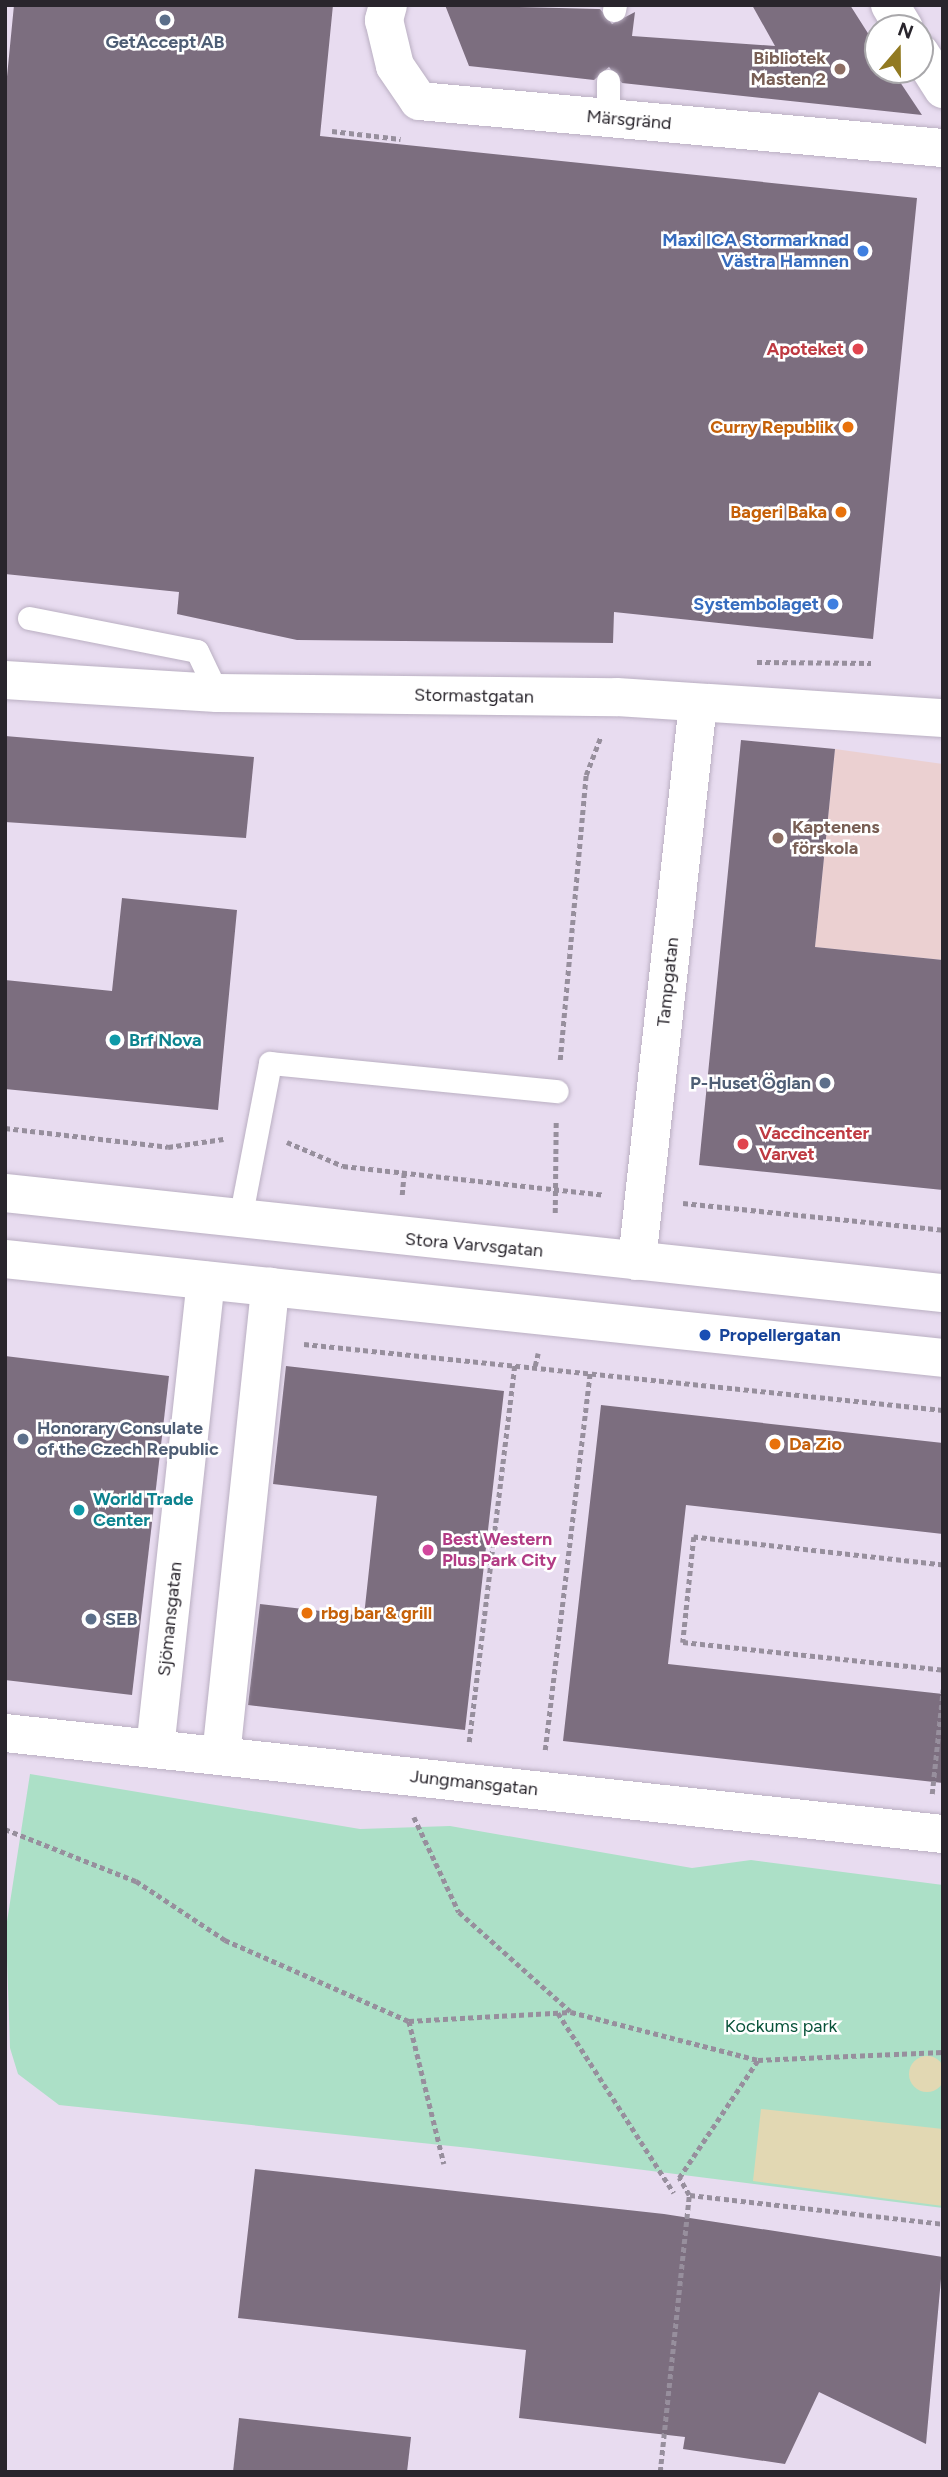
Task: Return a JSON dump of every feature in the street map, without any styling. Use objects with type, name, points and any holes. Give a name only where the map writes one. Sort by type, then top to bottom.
[{"type":"street","name":"Märsgränd","points":[[388,5],[384,20],[395,66],[419,101],[608,99],[943,148]]},
{"type":"street","name":"Stormastgatan","points":[[5,680],[217,693],[617,697],[943,718]]},
{"type":"street","name":"Tampgatan","points":[[637,1261],[698,703]]},
{"type":"street","name":"Stora Varvsgatan","points":[[5,1193],[943,1293]]},
{"type":"street","points":[[5,1259],[943,1358]]},
{"type":"street","name":"Sjömansgatan","points":[[155,1749],[206,1281]]},
{"type":"street","points":[[221,1756],[270,1287]]},
{"type":"street","name":"Jungmansgatan","points":[[5,1733],[936,1834]]},
{"type":"lane","points":[[29,618],[197,650],[217,693]]},
{"type":"lane","points":[[240,1220],[270,1063],[557,1091]]},
{"type":"path","points":[[332,131],[411,140]]},
{"type":"path","points":[[750,662],[871,663]]},
{"type":"path","points":[[554,1189],[557,1091],[586,775],[617,697]]},
{"type":"path","points":[[5,1128],[168,1147],[255,1140],[289,1142],[343,1166],[943,1230]]},
{"type":"path","points":[[265,1343],[334,1342],[943,1410]]},
{"type":"path","points":[[464,1782],[515,1364]]},
{"type":"path","points":[[540,1790],[590,1372]]},
{"type":"path","points":[[943,1565],[694,1537],[683,1642],[943,1670]]},
{"type":"path","points":[[936,1834],[943,1690]]},
{"type":"path","points":[[410,1808],[459,1912],[570,2012]]},
{"type":"path","points":[[5,1829],[136,1881],[225,1940],[409,2021],[570,2012],[758,2060],[943,2052]]},
{"type":"path","points":[[558,2013],[674,2193]]},
{"type":"path","points":[[409,2021],[444,2164]]},
{"type":"path","points":[[660,2472],[689,2195],[679,2178],[758,2060]]},
{"type":"path","points":[[689,2195],[943,2224]]},
{"type":"shaded area","points":[[835,749],[943,764],[943,960],[815,947]]},
{"type":"green space","name":"Kockums park","points":[[30,1774],[360,1829],[450,1826],[692,1868],[751,1860],[943,1885],[943,2208],[470,2148],[59,2105],[18,2074],[10,2048],[6,1928]]},
{"type":"sand","points":[[927,2056],[940,2061],[945,2074],[940,2087],[927,2092],[914,2087],[909,2074],[914,2061]]},
{"type":"sand","points":[[761,2109],[943,2129],[943,2206],[753,2181]]},
{"type":"building","points":[[14,5],[333,5],[320,136],[917,198],[873,639],[614,612],[613,643],[297,640],[177,614],[179,592],[5,574],[5,97]]},
{"type":"building","points":[[445,5],[600,9],[612,24],[635,12],[632,36],[775,46],[752,5],[850,5],[864,27],[864,84],[901,84],[922,115],[622,83],[609,67],[594,80],[469,66]]},
{"type":"building","points":[[5,736],[254,757],[246,838],[5,822]]},
{"type":"building","name":"P-Huset Öglan","points":[[741,740],[835,749],[815,947],[943,960],[943,1190],[699,1165]]},
{"type":"building","name":"Brf Nova","points":[[122,898],[237,910],[218,1110],[5,1089],[5,980],[112,991]]},
{"type":"building","name":"World Trade Center","points":[[5,1356],[169,1376],[132,1695],[5,1680]]},
{"type":"building","name":"Best Western Plus Park City","points":[[286,1366],[504,1391],[465,1730],[248,1705],[260,1604],[364,1616],[377,1496],[273,1484]]},
{"type":"building","points":[[601,1405],[943,1443],[943,1534],[686,1505],[668,1664],[943,1694],[943,1783],[563,1741]]},
{"type":"building","points":[[255,2169],[664,2214],[943,2257],[926,2444],[819,2392],[785,2464],[683,2449],[685,2437],[519,2418],[526,2350],[238,2318]]},
{"type":"building","points":[[239,2418],[411,2437],[407,2472],[233,2472]]},
{"type":"place","name":"GetAccept AB","points":[[165,20]]},
{"type":"place","name":"Bibliotek Masten 2","points":[[840,69]]},
{"type":"place","name":"Maxi ICA Stormarknad Västra Hamnen","points":[[863,251]]},
{"type":"place","name":"Apoteket","points":[[858,349]]},
{"type":"place","name":"Curry Republik","points":[[848,427]]},
{"type":"place","name":"Bageri Baka","points":[[841,512]]},
{"type":"place","name":"Systembolaget","points":[[833,604]]},
{"type":"place","name":"Kaptenens förskola","points":[[778,838]]},
{"type":"place","name":"Brf Nova","points":[[115,1040]]},
{"type":"place","name":"P-Huset Öglan","points":[[825,1083]]},
{"type":"place","name":"Vaccincenter Varvet","points":[[743,1144]]},
{"type":"place","name":"Propellergatan","points":[[705,1335]]},
{"type":"place","name":"Honorary Consulate of the Czech Republic","points":[[23,1439]]},
{"type":"place","name":"Da Zio","points":[[775,1444]]},
{"type":"place","name":"World Trade Center","points":[[79,1510]]},
{"type":"place","name":"Best Western Plus Park City","points":[[428,1550]]},
{"type":"place","name":"rbg bar & grill","points":[[307,1613]]},
{"type":"place","name":"SEB","points":[[91,1619]]}]
